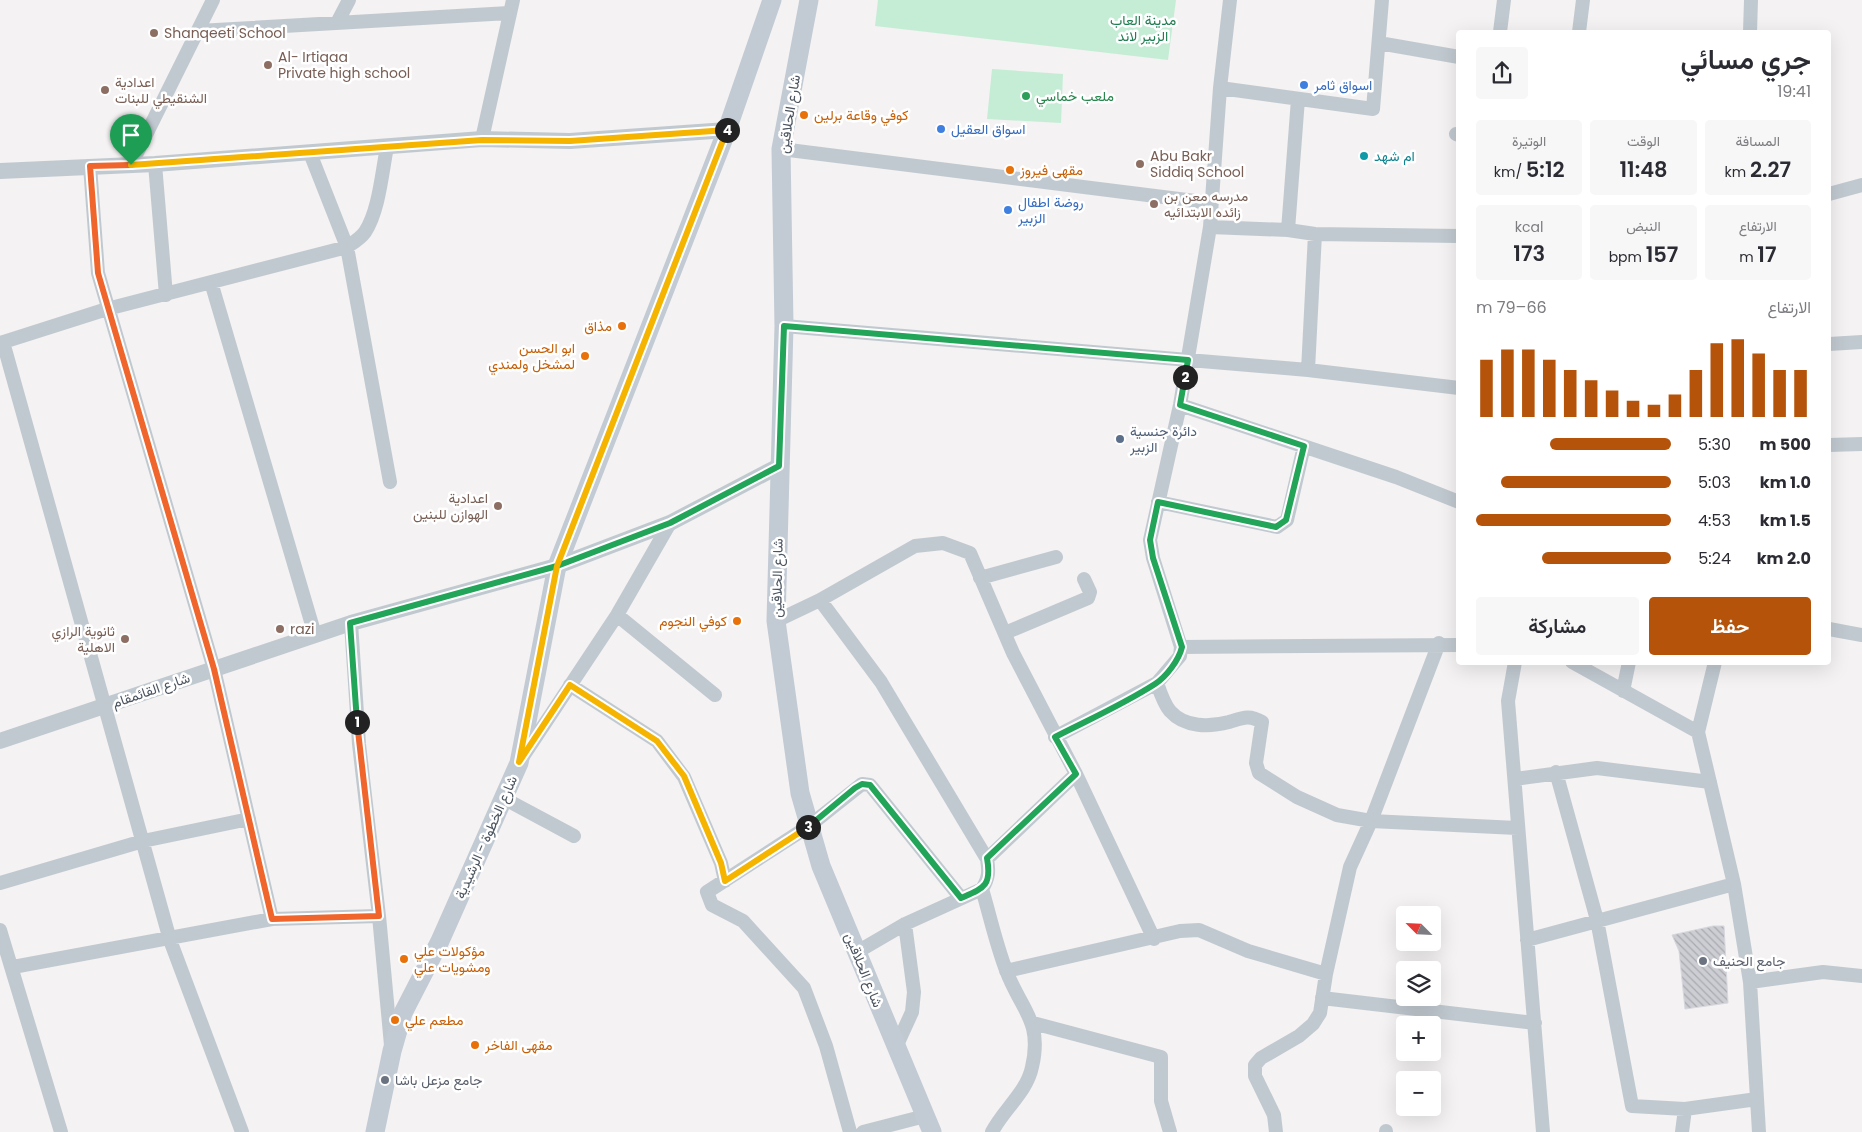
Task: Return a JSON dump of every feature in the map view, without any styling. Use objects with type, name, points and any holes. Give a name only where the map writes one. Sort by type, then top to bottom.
[{"type":"main road","name":"شارع الخطوة - الرشيدية","points":[[375,1132],[392,1051],[403,1013],[440,941],[519,762],[557,566],[727,130],[772,0]]},
{"type":"main road","name":"شارع الحلاقين","points":[[808,0],[781,149],[784,326],[776,621],[800,793],[821,866],[929,1124]]},
{"type":"street","points":[[131,165],[213,0]]},
{"type":"street","points":[[337,23],[349,0]]},
{"type":"street","points":[[1055,737],[1157,683],[1180,656],[1182,647],[1153,558],[1150,540],[1180,405],[1210,228],[1220,88],[1230,0]]},
{"type":"street","points":[[1220,88],[1373,109],[1382,0]]},
{"type":"street","points":[[1500,30],[1504,0]]},
{"type":"street","points":[[1579,30],[1583,0]]},
{"type":"street","points":[[1750,30],[1751,0]]},
{"type":"street","points":[[198,31],[337,23],[511,7],[482,140]]},
{"type":"street","points":[[1379,43],[1456,56]]},
{"type":"street","points":[[1288,230],[1298,99]]},
{"type":"street","points":[[0,171],[155,164],[482,140],[570,141],[727,130]]},
{"type":"street","points":[[242,1132],[170,940],[1,343],[107,309],[347,247],[365,233],[370,221],[377,199],[387,147]]},
{"type":"street","points":[[781,149],[1211,203]]},
{"type":"street","points":[[310,153],[347,247],[390,482]]},
{"type":"street","points":[[155,164],[166,295]]},
{"type":"street","points":[[90,166],[98,273],[214,669],[272,919]]},
{"type":"street","points":[[1831,193],[1862,185]]},
{"type":"street","points":[[1210,228],[1288,230],[1315,234],[1456,236]]},
{"type":"street","points":[[1308,370],[1315,234]]},
{"type":"street","points":[[211,282],[315,635]]},
{"type":"street","points":[[784,326],[1308,370],[1456,388]]},
{"type":"street","points":[[1831,344],[1862,342]]},
{"type":"street","points":[[1180,405],[1396,477],[1456,501]]},
{"type":"street","points":[[1831,445],[1862,444]]},
{"type":"street","points":[[1158,502],[1276,527],[1286,520],[1304,446]]},
{"type":"street","name":"شارع القائمقام","points":[[0,741],[350,623],[557,566],[670,523],[779,466]]},
{"type":"street","points":[[519,762],[617,615],[670,523]]},
{"type":"street","points":[[776,621],[820,600],[915,546],[943,543],[970,553],[1005,634],[1055,737],[1076,774],[1154,939]]},
{"type":"street","points":[[980,578],[1056,557]]},
{"type":"street","points":[[1005,634],[1088,598],[1090,592],[1084,579]]},
{"type":"street","points":[[820,600],[881,682],[987,858],[989,879],[982,889],[905,924],[856,952]]},
{"type":"street","points":[[617,615],[715,695]]},
{"type":"street","points":[[350,623],[359,744],[379,916],[392,1051]]},
{"type":"street","points":[[1831,629],[1862,635]]},
{"type":"street","points":[[1182,647],[1439,643],[1456,645]]},
{"type":"street","points":[[1276,1132],[1274,1114],[1255,1076],[1255,1065],[1261,1058],[1285,1045],[1313,1024],[1320,1013],[1326,974],[1350,867],[1371,821],[1439,643]]},
{"type":"street","points":[[1514,665],[1508,701],[1543,1132]]},
{"type":"street","points":[[1577,665],[1698,732]]},
{"type":"street","points":[[1623,691],[1628,665]]},
{"type":"street","points":[[1714,665],[1698,732],[1734,884],[1750,982],[1760,1132]]},
{"type":"street","points":[[1157,683],[1170,711],[1183,720],[1198,726],[1227,722],[1246,716],[1262,722],[1256,763],[1259,773],[1297,797],[1337,815],[1371,821],[1518,828]]},
{"type":"street","points":[[570,685],[657,741],[684,776],[721,863],[725,881]]},
{"type":"street","points":[[1514,779],[1597,768],[1710,782]]},
{"type":"street","points":[[1556,772],[1597,920],[1632,1106],[1685,1109],[1757,1099]]},
{"type":"street","points":[[987,858],[1076,774]]},
{"type":"street","points":[[850,1132],[826,1046],[804,988],[743,921],[712,905],[707,892],[809,826],[862,784],[870,785],[961,898]]},
{"type":"street","points":[[503,798],[574,836]]},
{"type":"street","points":[[0,883],[143,842],[249,819]]},
{"type":"street","points":[[1527,940],[1734,884]]},
{"type":"street","points":[[982,889],[1006,971],[1033,1023],[1032,1068],[1025,1084],[992,1132]]},
{"type":"street","points":[[13,968],[170,940],[272,919],[379,916]]},
{"type":"street","points":[[896,1047],[912,1012],[914,992],[905,924]]},
{"type":"street","points":[[0,930],[61,1132]]},
{"type":"street","points":[[1006,971],[1154,939],[1180,931],[1199,930],[1248,950],[1326,974]]},
{"type":"street","points":[[1750,982],[1823,972],[1862,976]]},
{"type":"street","points":[[1322,998],[1534,1023]]},
{"type":"street","points":[[1033,1023],[1161,1057],[1161,1101],[1170,1132]]},
{"type":"street","points":[[1682,1132],[1685,1109]]},
{"type":"street","points":[[863,1132],[929,1124]]},
{"type":"green space","name":"مدينة العاب الزبير لاند","points":[[878,0],[1176,0],[1168,60],[875,26]]},
{"type":"green space","name":"ملعب خماسي","points":[[992,69],[1063,74],[1061,123],[987,119]]},
{"type":"building","name":"جامع الحنيف","points":[[1713,926],[1724,926],[1728,1003],[1685,1009],[1679,951],[1672,935]]},
{"type":"place","name":"Shanqeeti School","points":[[154,33]]},
{"type":"place","name":"Al- Irtiqaa Private high school","points":[[268,65]]},
{"type":"place","name":"اسواق ثامر","points":[[1304,85]]},
{"type":"place","name":"اعدادية الشنقيطي للبنات","points":[[105,90]]},
{"type":"place","name":"ملعب خماسي","points":[[1026,96]]},
{"type":"place","name":"كوفي وقاعة برلين","points":[[804,115]]},
{"type":"place","name":"اسواق العقيل","points":[[941,129]]},
{"type":"place","name":"ام شهد","points":[[1364,156]]},
{"type":"place","name":"Abu Bakr Siddiq School","points":[[1140,164]]},
{"type":"place","name":"مقهى فيروز","points":[[1010,170]]},
{"type":"place","name":"مدرسه معن بن زائده الابتدائيه","points":[[1154,204]]},
{"type":"place","name":"روضة اطفال الزبير","points":[[1008,210]]},
{"type":"place","name":"مذاق","points":[[622,326]]},
{"type":"place","name":"ابو الحسن لمشخل ولمندي","points":[[585,356]]},
{"type":"place","name":"دائرة جنسية الزبير","points":[[1120,439]]},
{"type":"place","name":"اعدادية الهوازن للبنين","points":[[498,506]]},
{"type":"place","name":"كوفي النجوم","points":[[737,621]]},
{"type":"place","name":"razi","points":[[280,629]]},
{"type":"place","name":"ثانوية الرازي الاهلية","points":[[125,639]]},
{"type":"place","name":"مؤكولات علي ومشويات علي","points":[[404,959]]},
{"type":"place","name":"جامع الحنيف","points":[[1703,961]]},
{"type":"place","name":"مطعم علي","points":[[395,1020]]},
{"type":"place","name":"مقهى الفاخر","points":[[475,1045]]},
{"type":"place","name":"جامع مزعل باشا","points":[[385,1080]]},
{"type":"route","points":[[131,165],[90,166],[98,273],[214,669],[272,919],[379,916],[359,744],[350,623],[557,566],[670,523],[779,466],[784,326],[1188,360],[1180,405],[1304,446],[1286,520],[1276,527],[1158,502],[1150,540],[1153,558],[1182,647],[1180,656],[1157,683],[1055,737],[1076,774],[987,858],[989,879],[982,889],[961,898],[870,785],[862,784],[809,826],[725,881],[721,863],[684,776],[657,741],[570,685],[519,762],[557,566],[727,130],[570,141],[482,140],[131,165]]}]
